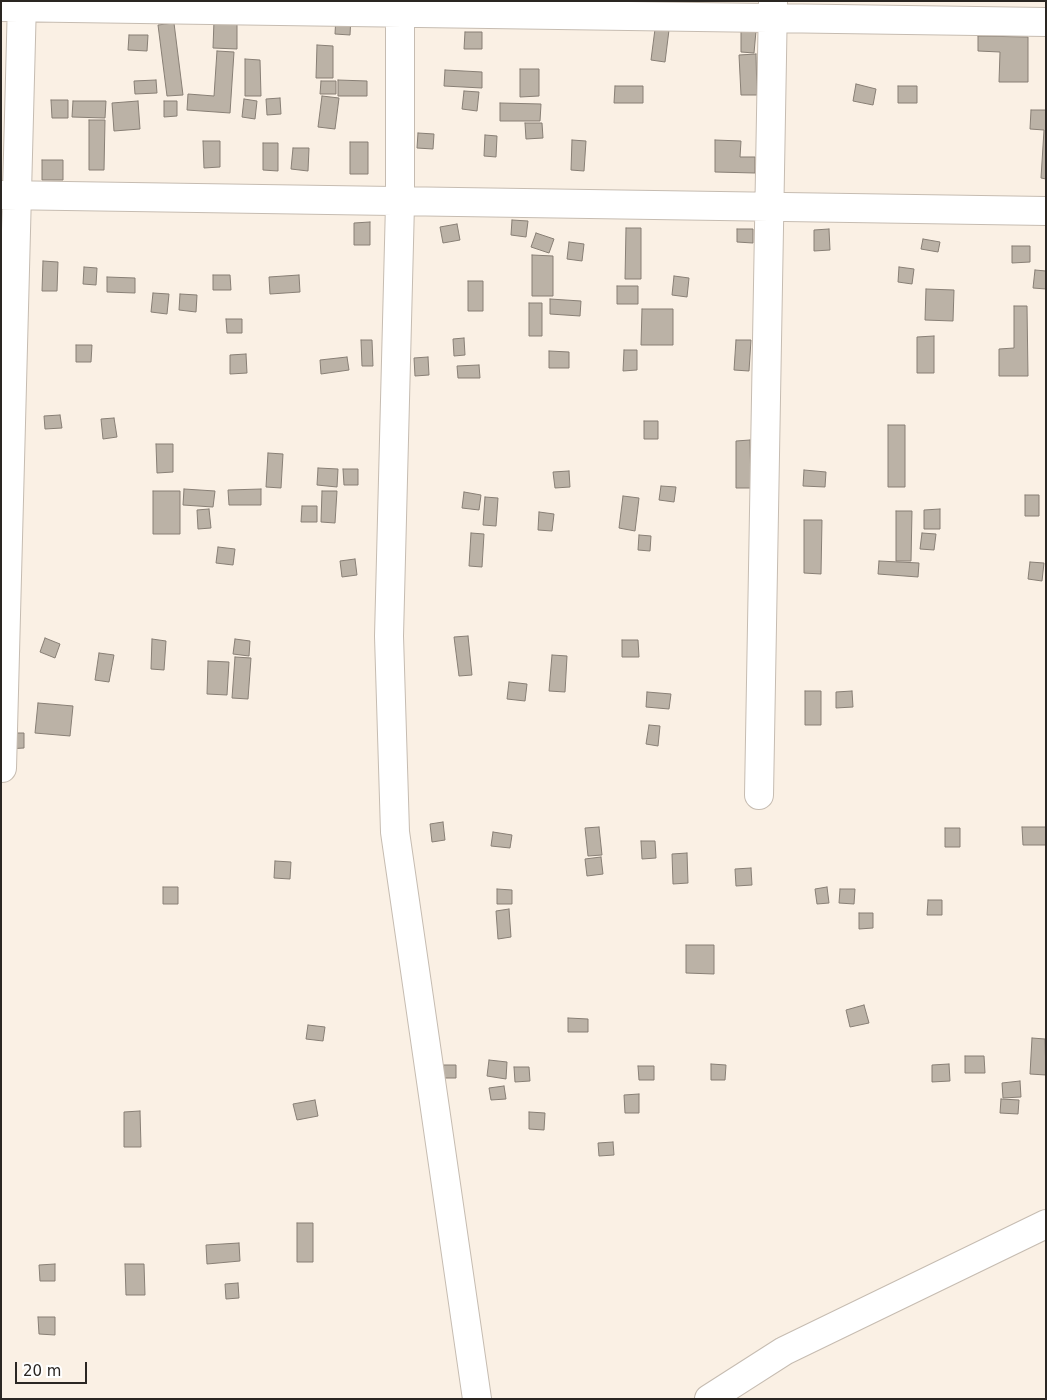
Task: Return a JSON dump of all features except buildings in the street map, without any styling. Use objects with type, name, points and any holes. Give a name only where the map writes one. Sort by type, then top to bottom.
[{"type":"street","points":[[2,768],[9,195],[15,5],[773,10],[1046,22]]},
{"type":"street","points":[[400,7],[400,202],[389,636],[395,832],[477,1399]]},
{"type":"street","points":[[758,795],[773,10]]},
{"type":"street","points":[[9,195],[1046,210]]},
{"type":"street","points":[[709,1399],[784,1351],[1046,1224]]}]
